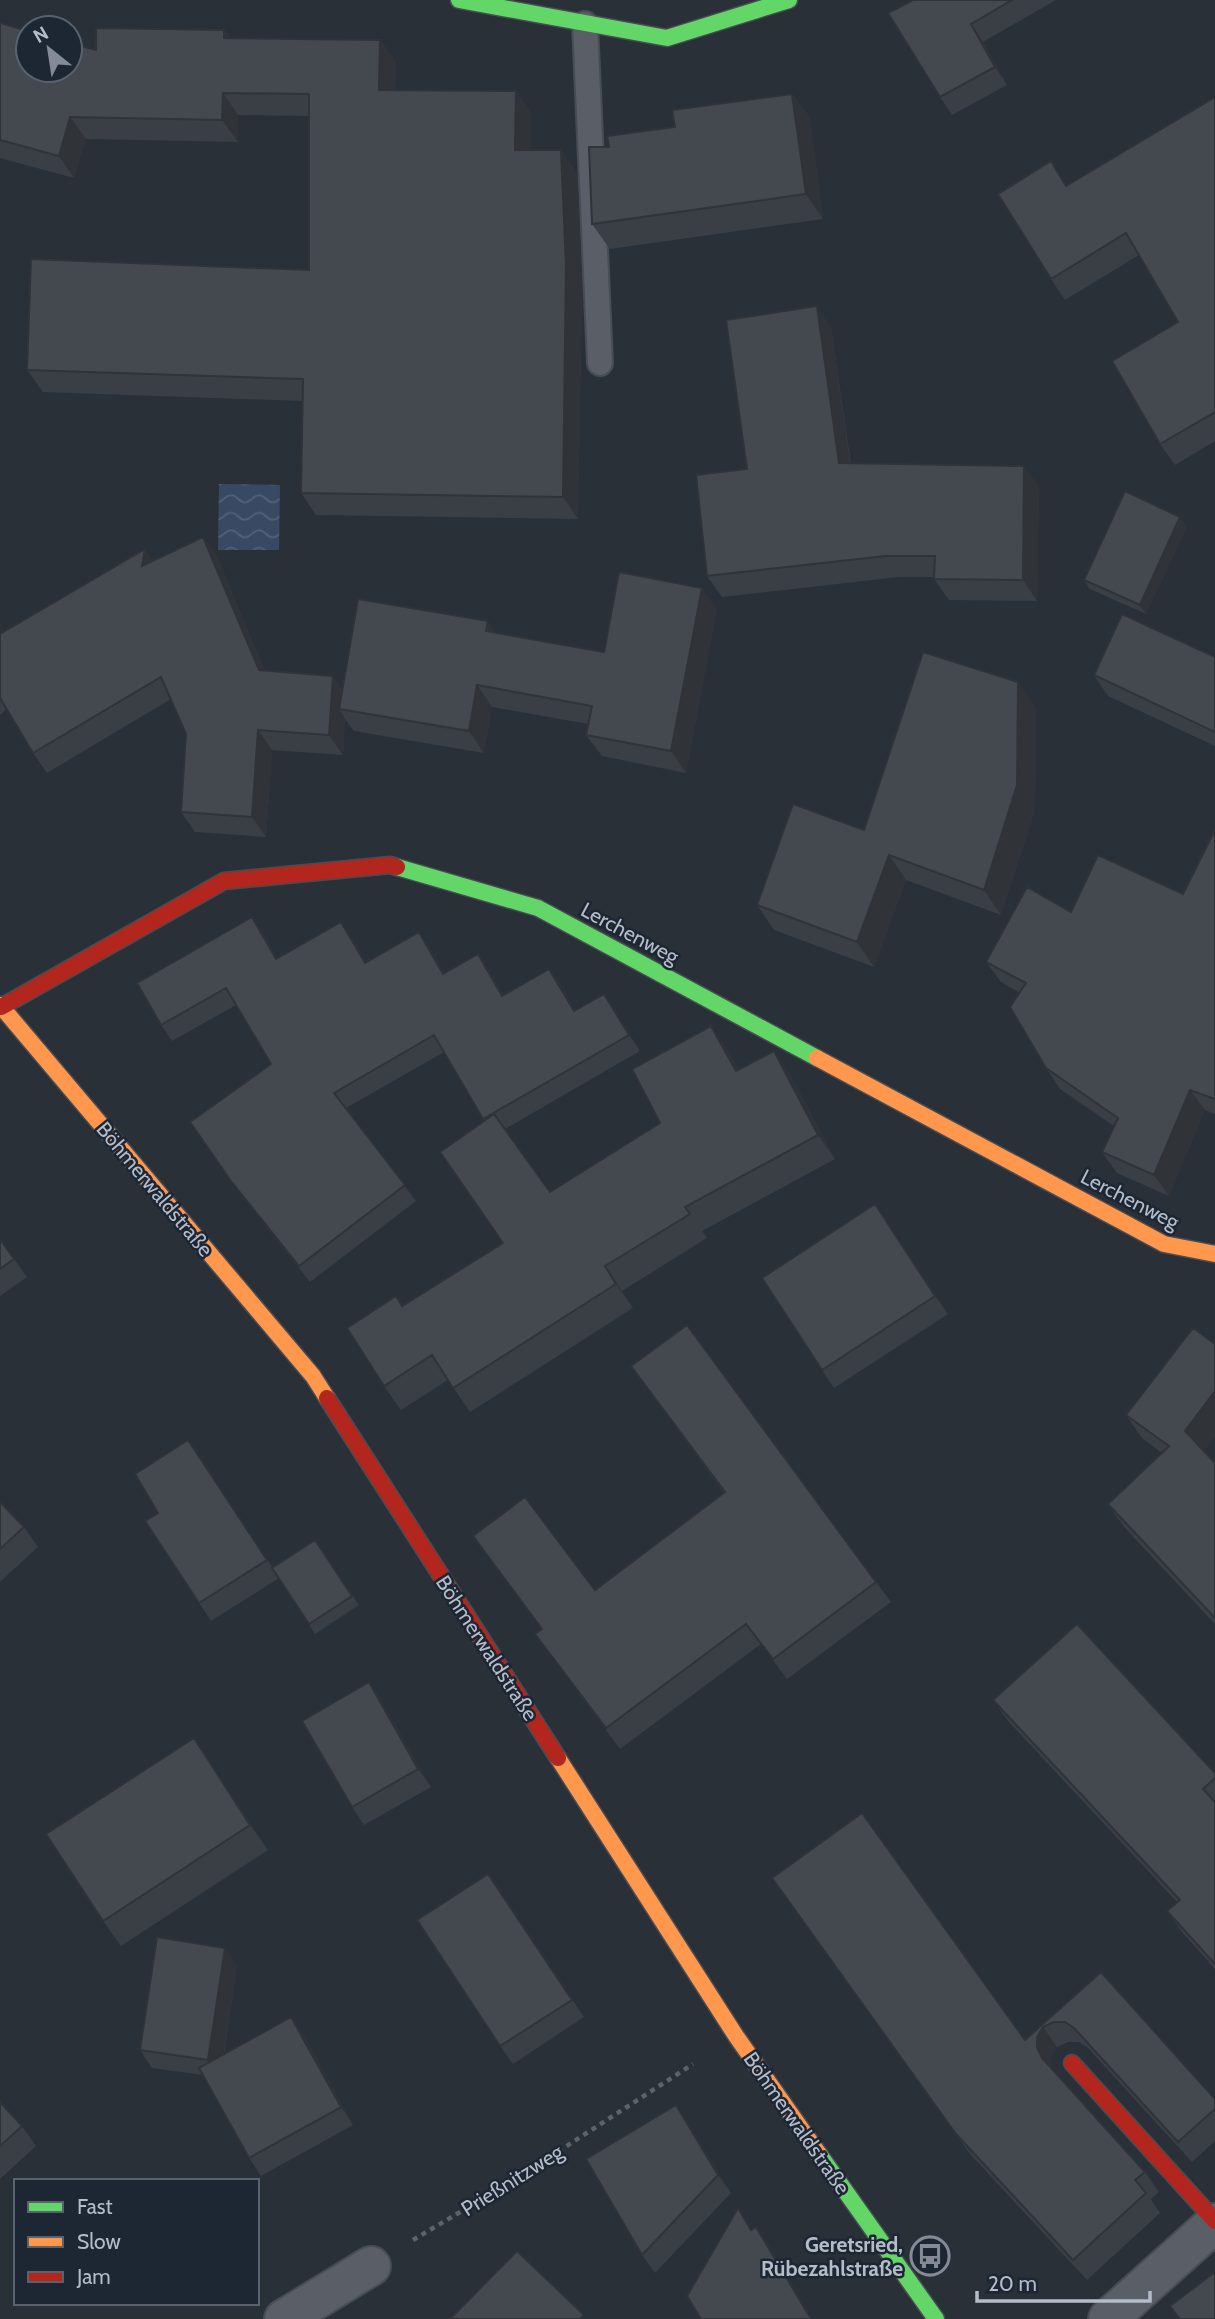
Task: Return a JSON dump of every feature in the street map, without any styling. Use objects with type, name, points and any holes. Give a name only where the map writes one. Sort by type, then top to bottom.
[{"type":"street","points":[[459,0],[667,38],[789,0]]},
{"type":"street","name":"Lerchenweg","points":[[1,1006],[224,881],[390,865],[538,908],[1164,1244],[1215,1254]]},
{"type":"street","name":"Böhmerwaldstraße","points":[[1,1006],[313,1376],[736,2036],[936,2319]]},
{"type":"street","points":[[1072,2063],[1215,2222],[1108,2319]]},
{"type":"street","points":[[284,2319],[371,2266]]},
{"type":"lane","points":[[585,24],[600,363]]},
{"type":"path","name":"Prießnitzweg","points":[[371,2266],[519,2177],[736,2036]]},
{"type":"water","points":[[219,484],[280,485],[279,550],[218,550]]},
{"type":"building","points":[[913,0],[1012,0],[971,24],[995,67],[940,97],[888,13]]},
{"type":"building","points":[[0,23],[14,27],[14,84],[84,84],[84,47],[96,50],[96,28],[224,30],[224,38],[380,40],[379,90],[516,91],[515,150],[561,150],[566,265],[563,497],[301,493],[303,379],[27,370],[31,259],[309,270],[309,94],[223,93],[222,120],[70,117],[59,156],[0,140]]},
{"type":"building","points":[[792,94],[806,194],[592,224],[589,147],[609,147],[607,136],[675,127],[672,110]]},
{"type":"building","points":[[1215,97],[1215,412],[1160,444],[1112,361],[1178,322],[1126,233],[1051,279],[998,194],[1051,161],[1066,186]]},
{"type":"building","points":[[817,306],[839,463],[1024,466],[1023,580],[934,579],[935,556],[885,556],[707,576],[696,475],[747,469],[726,320]]},
{"type":"building","points":[[1125,491],[1180,517],[1140,605],[1084,580]]},
{"type":"building","points":[[203,537],[259,670],[333,676],[329,735],[258,730],[252,817],[181,812],[186,734],[161,677],[33,753],[0,698],[0,634],[145,549],[142,566]]},
{"type":"building","points":[[619,572],[702,588],[671,751],[586,735],[592,706],[477,685],[469,731],[339,709],[358,599],[488,621],[486,631],[604,652]]},
{"type":"building","points":[[1122,614],[1215,657],[1215,732],[1094,675]]},
{"type":"building","points":[[923,652],[1018,682],[1017,785],[984,890],[889,855],[857,942],[757,905],[793,804],[864,830]]},
{"type":"building","points":[[1215,830],[1215,1099],[1190,1090],[1154,1175],[1102,1152],[1118,1118],[1046,1068],[1010,1007],[1026,983],[986,962],[1027,887],[1071,912],[1098,855],[1183,894]]},
{"type":"building","points":[[252,917],[276,959],[341,922],[365,963],[419,932],[443,974],[478,954],[502,996],[549,969],[574,1011],[604,994],[629,1035],[483,1119],[434,1035],[334,1093],[405,1185],[299,1266],[231,1181],[190,1122],[271,1064],[226,988],[161,1025],[137,983]]},
{"type":"building","points":[[711,1026],[736,1071],[774,1051],[818,1135],[685,1207],[690,1214],[605,1266],[616,1284],[453,1388],[432,1355],[384,1386],[347,1328],[396,1296],[402,1306],[503,1243],[440,1152],[494,1114],[550,1192],[660,1123],[632,1069]]},
{"type":"building","points":[[875,1204],[935,1296],[822,1370],[762,1278]]},
{"type":"building","points":[[0,1239],[14,1259],[0,1269]]},
{"type":"building","points":[[687,1325],[876,1582],[773,1659],[746,1624],[606,1728],[535,1634],[542,1629],[473,1536],[525,1497],[595,1590],[725,1492],[631,1366]]},
{"type":"building","points":[[1193,1328],[1215,1344],[1215,1391],[1185,1431],[1215,1463],[1215,1618],[1108,1504],[1169,1446],[1126,1415]]},
{"type":"building","points":[[188,1440],[267,1560],[199,1603],[145,1521],[158,1513],[135,1474]]},
{"type":"building","points":[[0,1502],[24,1527],[0,1549]]},
{"type":"building","points":[[315,1540],[352,1596],[309,1624],[272,1568]]},
{"type":"building","points":[[1077,1624],[1215,1773],[1215,1778],[1203,1789],[1215,1802],[1215,1964],[1167,1911],[1180,1900],[993,1700]]},
{"type":"building","points":[[369,1682],[418,1769],[352,1807],[302,1721]]},
{"type":"building","points":[[194,1738],[250,1825],[103,1921],[46,1834]]},
{"type":"building","points":[[862,1813],[1025,2040],[1101,1972],[1215,2099],[1215,2109],[1178,2142],[1074,2028],[1065,2022],[1054,2022],[1043,2027],[1037,2037],[1037,2047],[1042,2058],[1145,2172],[1135,2180],[1146,2193],[1073,2260],[956,2134],[772,1878]]},
{"type":"building","points":[[488,1874],[572,2000],[500,2046],[417,1920]]},
{"type":"building","points":[[157,1937],[225,1948],[208,2060],[140,2050]]},
{"type":"building","points":[[291,2017],[341,2107],[249,2158],[199,2068]]},
{"type":"building","points":[[0,2102],[22,2126],[0,2146]]},
{"type":"building","points":[[676,2105],[718,2175],[642,2255],[586,2159]]},
{"type":"building","points":[[738,2208],[751,2230],[756,2227],[811,2319],[701,2319],[687,2296]]},
{"type":"building","points":[[517,2251],[584,2315],[580,2319],[450,2319]]},
{"type":"building","points":[[1215,2272],[1215,2319],[1180,2319],[1170,2306]]},
{"type":"traffic: fast","points":[[459,0],[667,38],[789,0]]},
{"type":"traffic: fast","points":[[397,867],[538,908],[817,1058]]},
{"type":"traffic: fast","points":[[819,2154],[936,2319]]},
{"type":"traffic: slow","points":[[0,1005],[313,1376],[327,1398]]},
{"type":"traffic: slow","points":[[817,1058],[1164,1244],[1215,1254]]},
{"type":"traffic: slow","points":[[558,1758],[736,2036],[819,2154]]},
{"type":"traffic: jam","points":[[1,1007],[224,881],[390,865],[397,867]]},
{"type":"traffic: jam","points":[[327,1398],[558,1758]]},
{"type":"traffic: jam","points":[[1072,2063],[1215,2221]]},
{"type":"place","name":"Geretsried, Rübezahlstraße","points":[[930,2256]]}]
